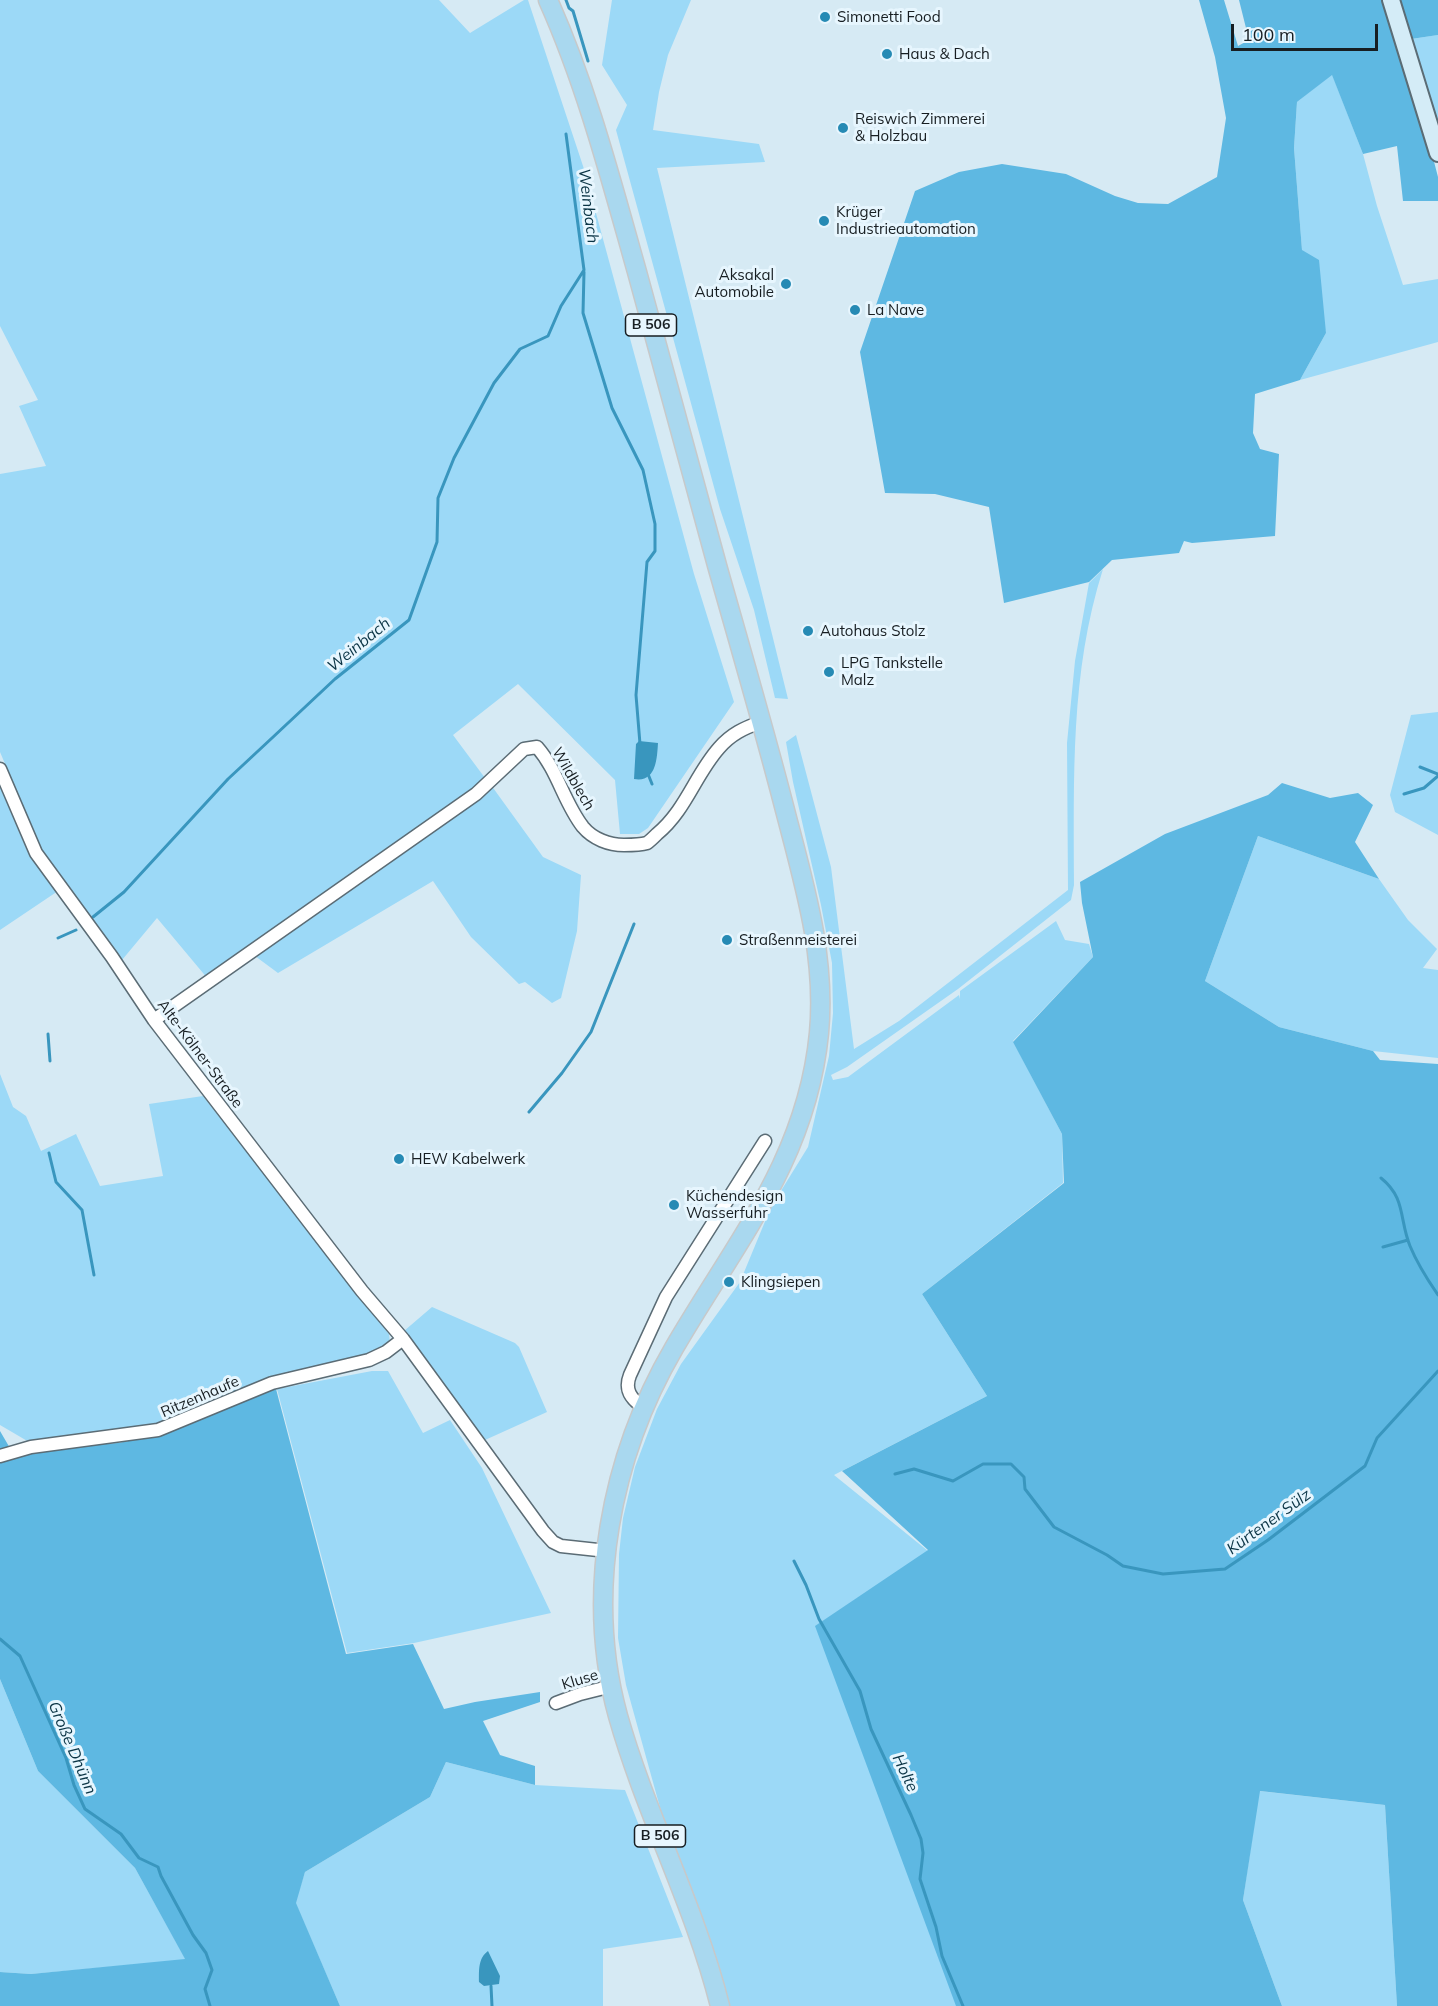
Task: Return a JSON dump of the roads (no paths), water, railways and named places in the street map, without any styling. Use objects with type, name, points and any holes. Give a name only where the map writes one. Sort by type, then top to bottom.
[{"type":"main road","name":"B 506","points":[[548,0],[572,57],[595,123],[811,908],[819,967],[820,1011],[812,1077],[799,1125],[770,1192],[672,1350],[643,1407],[622,1467],[611,1521],[604,1576],[605,1621],[612,1686],[618,1715],[699,1938],[720,2006]]},
{"type":"main road","points":[[1391,0],[1438,153]]},
{"type":"street","name":"Wildblech","points":[[154,1020],[476,794],[524,748],[537,747],[548,759],[570,805],[584,827],[597,838],[613,845],[631,845],[647,843],[671,822],[718,750],[731,736],[761,722]]},
{"type":"street","name":"Alte-Kölner-Straße","points":[[0,769],[36,853],[112,957],[154,1020],[362,1291],[403,1339]]},
{"type":"street","points":[[643,1407],[629,1394],[627,1386],[630,1375],[666,1297],[765,1141]]},
{"type":"street","points":[[403,1339],[553,1542],[561,1546],[607,1551]]},
{"type":"street","name":"Ritzenhaufe","points":[[0,1456],[31,1447],[158,1430],[272,1383],[369,1360],[386,1352],[403,1339]]},
{"type":"street","name":"Kluse","points":[[556,1703],[612,1686]]},
{"type":"waterway","name":"Weinbach","points":[[566,0],[573,11],[588,61]]},
{"type":"waterway","name":"Weinbach","points":[[93,917],[124,892],[228,779],[335,679],[409,620],[437,542],[438,498],[454,458],[494,383],[520,349],[548,336],[561,306],[584,270],[566,134]]},
{"type":"waterway","points":[[584,272],[583,313],[612,408],[643,470],[655,524],[655,551],[647,562],[636,695],[640,744]]},
{"type":"waterway","points":[[1420,767],[1438,774]]},
{"type":"waterway","points":[[648,774],[652,784]]},
{"type":"waterway","points":[[1404,794],[1424,788],[1438,776]]},
{"type":"waterway","points":[[529,1112],[562,1073],[591,1032],[634,924]]},
{"type":"waterway","name":"Weinbach","points":[[58,938],[76,930]]},
{"type":"waterway","name":"Weinbach","points":[[48,1034],[50,1061]]},
{"type":"waterway","name":"Weinbach","points":[[49,1153],[56,1182],[82,1210],[94,1275]]},
{"type":"waterway","points":[[1381,1178],[1395,1193],[1410,1246],[1422,1271],[1438,1295]]},
{"type":"waterway","points":[[1383,1247],[1408,1240]]},
{"type":"waterway","name":"Kürtener Sülz","points":[[895,1474],[914,1469],[953,1481],[983,1464],[1011,1464],[1024,1477],[1025,1489],[1054,1527],[1123,1566],[1163,1574],[1225,1569],[1268,1540],[1365,1466],[1377,1438],[1438,1371]]},
{"type":"waterway","name":"Holte","points":[[794,1561],[819,1619],[860,1691],[871,1729],[921,1839],[923,1853],[920,1879],[936,1927],[942,1956],[963,2006]]},
{"type":"waterway","name":"Große Dhünn","points":[[0,1639],[20,1656],[66,1758],[74,1785],[85,1809],[121,1834],[139,1858],[158,1867],[193,1935],[206,1953],[212,1970],[205,1989],[210,2006]]},
{"type":"waterway","points":[[491,1986],[492,2006]]},
{"type":"place","name":"Simonetti Food","points":[[825,17]]},
{"type":"place","name":"Haus & Dach","points":[[887,54]]},
{"type":"place","name":"Reiswich Zimmerei & Holzbau","points":[[843,128]]},
{"type":"place","name":"Krüger Industrieautomation","points":[[824,221]]},
{"type":"place","name":"Aksakal Automobile","points":[[786,284]]},
{"type":"place","name":"La Nave","points":[[855,310]]},
{"type":"place","name":"Autohaus Stolz","points":[[808,631]]},
{"type":"place","name":"LPG Tankstelle Malz","points":[[829,672]]},
{"type":"place","name":"Straßenmeisterei","points":[[727,940]]},
{"type":"place","name":"HEW Kabelwerk","points":[[399,1159]]},
{"type":"place","name":"Küchendesign Wasserfuhr","points":[[674,1205]]},
{"type":"place","name":"Klingsiepen","points":[[729,1282]]}]
